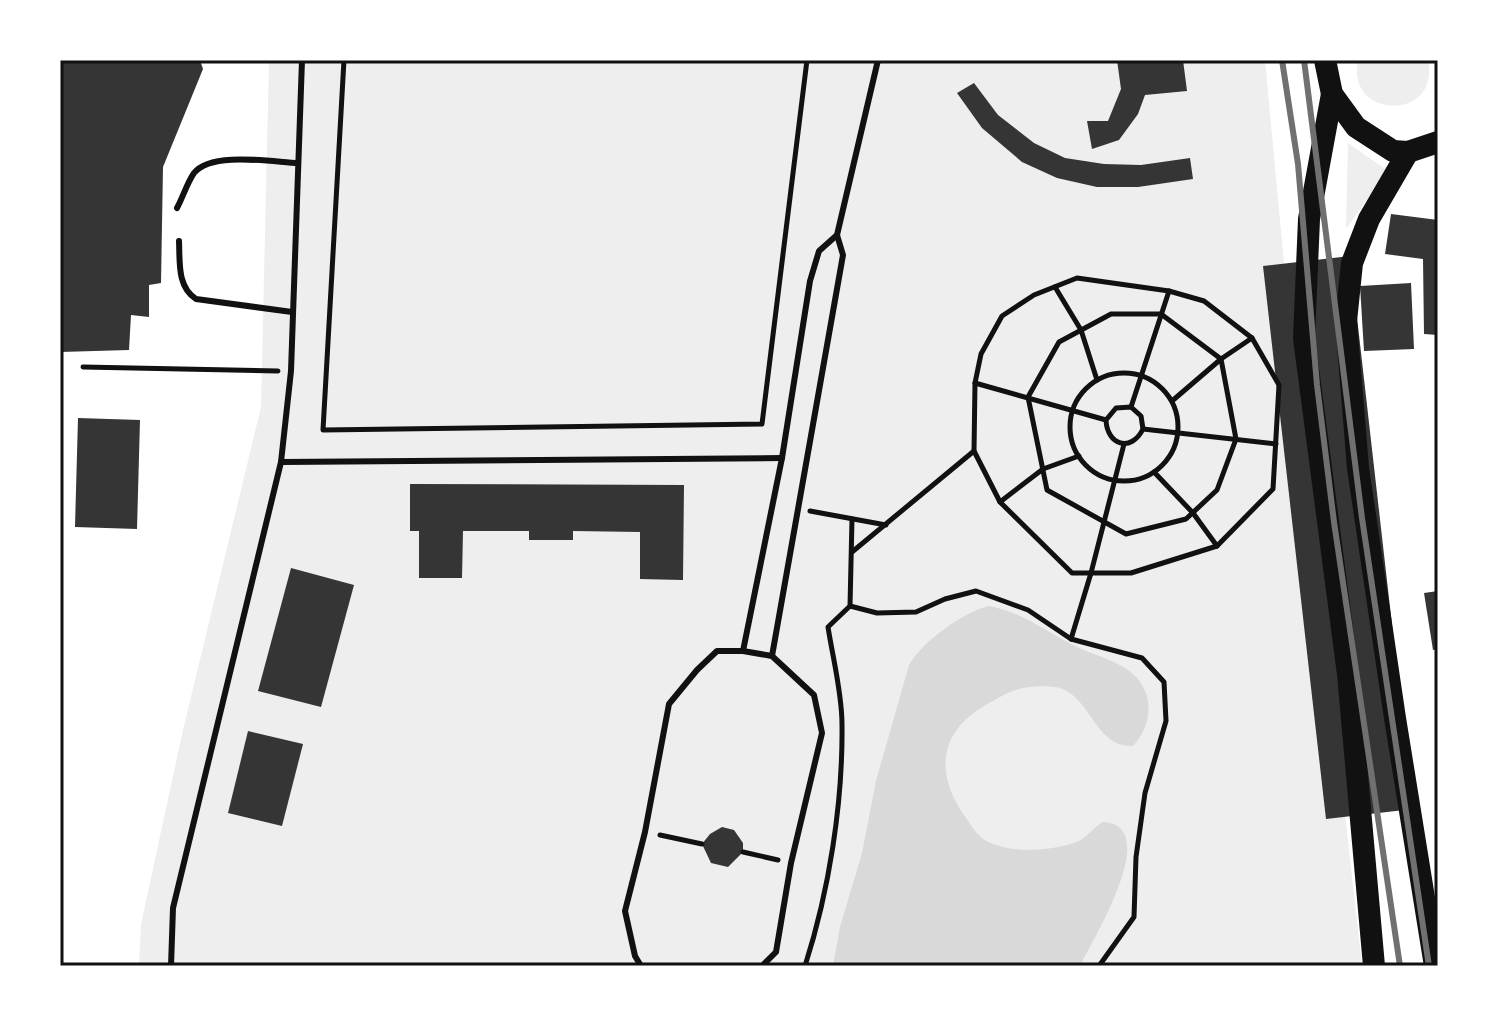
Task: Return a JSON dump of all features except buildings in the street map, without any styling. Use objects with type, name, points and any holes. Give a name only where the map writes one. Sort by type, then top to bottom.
[{"type":"highway","points":[[1325,60],[1332,94],[1309,219],[1304,338],[1348,674],[1374,966]]},
{"type":"highway","points":[[1332,94],[1356,127],[1393,151],[1408,152],[1438,142]]},
{"type":"highway","points":[[1408,152],[1369,219],[1352,263],[1346,321],[1358,468],[1435,966]]},
{"type":"lane","points":[[171,966],[173,908],[281,462],[291,371],[302,60]]},
{"type":"lane","points":[[772,656],[843,255],[837,235],[878,60]]},
{"type":"lane","points":[[177,208],[195,173],[205,163],[224,160],[298,163]]},
{"type":"lane","points":[[743,651],[782,458],[810,281],[819,251],[837,235]]},
{"type":"lane","points":[[179,241],[182,282],[186,293],[196,299],[292,312]]},
{"type":"lane","points":[[281,462],[782,458]]},
{"type":"lane","points":[[641,966],[635,956],[625,911],[645,832],[669,704],[717,651],[772,656],[814,695],[822,733],[791,863],[776,952],[762,966]]},
{"type":"path","points":[[344,60],[323,430],[762,424],[807,60]]},
{"type":"path","points":[[1077,278],[1169,291],[1204,301],[1252,338],[1279,385],[1273,489],[1217,546],[1131,573],[1072,573],[1000,502],[974,451],[975,383],[981,354],[1002,316],[1034,295],[1055,287],[1077,278]]},
{"type":"path","points":[[1055,287],[1081,330],[1097,380]]},
{"type":"path","points":[[1131,407],[1169,291]]},
{"type":"path","points":[[1111,314],[1161,314],[1221,359],[1236,439],[1217,490],[1193,513],[1186,519],[1126,534],[1047,490],[1028,397],[1059,342],[1111,314]]},
{"type":"path","points":[[1172,401],[1221,359],[1252,338]]},
{"type":"path","points":[[83,367],[291,371]]},
{"type":"path","points":[[1119,373],[1140,375],[1160,386],[1172,401],[1179,421],[1179,433],[1175,447],[1154,472],[1132,480],[1114,480],[1090,469],[1079,456],[1071,434],[1072,410],[1080,396],[1097,380],[1119,373]]},
{"type":"path","points":[[975,383],[1106,420]]},
{"type":"path","points":[[1131,407],[1141,416],[1143,429],[1134,441],[1124,444],[1112,439],[1106,420],[1116,408],[1131,407]]},
{"type":"path","points":[[1143,429],[1276,444]]},
{"type":"path","points":[[1071,639],[1124,444]]},
{"type":"path","points":[[852,552],[974,451]]},
{"type":"path","points":[[1000,502],[1043,469],[1079,456]]},
{"type":"path","points":[[1154,472],[1193,513],[1217,546]]},
{"type":"path","points":[[797,509],[886,525]]},
{"type":"path","points":[[805,966],[815,935],[839,807],[842,722],[828,627],[850,606],[852,519]]},
{"type":"path","points":[[850,606],[877,613],[916,612],[945,599],[976,591],[1028,610],[1071,639],[1142,658],[1164,682],[1166,721],[1145,793],[1136,857],[1134,917],[1099,966]]},
{"type":"path","points":[[645,832],[702,844]]},
{"type":"path","points":[[743,852],[791,863]]},
{"type":"shaded area","points":[[269,60],[1265,60],[1287,295],[1362,966],[139,966],[141,924],[183,730],[261,407]]},
{"type":"shaded area","points":[[1358,60],[1428,60],[1428,80],[1421,95],[1408,103],[1393,106],[1378,103],[1365,94],[1358,80]]},
{"type":"shaded area","points":[[1348,143],[1388,171],[1346,229]]},
{"type":"shaded area","points":[[989,606],[1022,617],[1073,645],[1119,664],[1144,688],[1148,701],[1147,719],[1141,736],[1133,746],[1111,740],[1065,690],[1038,686],[1005,694],[969,717],[950,741],[946,755],[949,784],[955,799],[974,830],[988,842],[1021,850],[1046,849],[1079,841],[1103,822],[1120,828],[1127,842],[1126,862],[1109,910],[1080,966],[833,966],[840,927],[862,853],[876,781],[909,665],[923,647],[944,629]]},
{"type":"railway","points":[[1282,60],[1298,164],[1317,385],[1334,522],[1400,966]]},
{"type":"railway","points":[[1304,60],[1362,518],[1429,966]]}]
